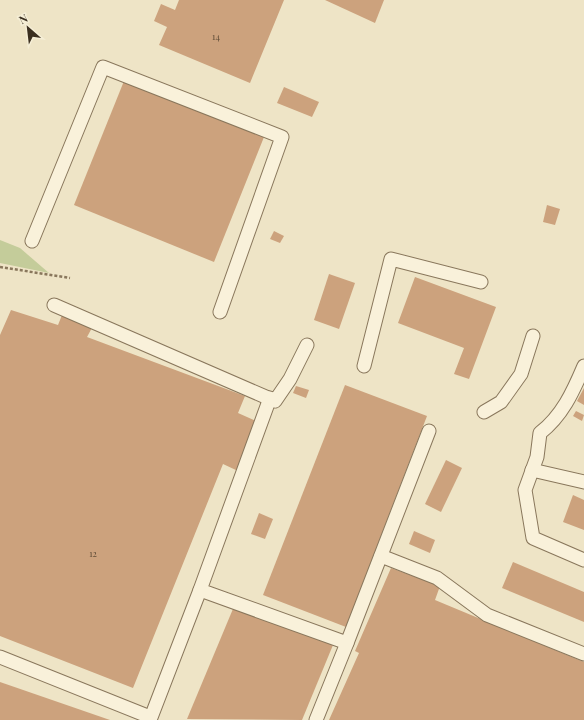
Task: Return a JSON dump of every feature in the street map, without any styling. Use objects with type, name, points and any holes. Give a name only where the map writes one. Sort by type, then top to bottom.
[{"type":"lane","points":[[32,241],[104,67],[282,137],[220,312]]},
{"type":"lane","points":[[364,366],[391,259],[481,282]]},
{"type":"lane","points":[[54,305],[275,401],[290,379],[307,345]]},
{"type":"lane","points":[[484,412],[501,402],[521,374],[533,336]]},
{"type":"lane","points":[[584,366],[573,392],[554,423],[540,433],[537,457],[525,490],[533,538],[584,560]]},
{"type":"lane","points":[[0,657],[150,718],[200,590],[270,398]]},
{"type":"lane","points":[[316,720],[429,431]]},
{"type":"lane","points":[[532,470],[584,482]]},
{"type":"lane","points":[[381,556],[437,578],[488,615],[584,654]]},
{"type":"lane","points":[[200,590],[347,643]]},
{"type":"path","points":[[0,267],[70,278]]},
{"type":"green space","points":[[0,240],[20,248],[49,273],[0,263]]},
{"type":"building","points":[[179,0],[284,0],[250,83],[159,45],[167,27],[154,21],[161,4],[175,10]]},
{"type":"building","points":[[325,0],[384,0],[375,23]]},
{"type":"building","points":[[124,81],[264,137],[214,262],[74,205]]},
{"type":"building","points":[[284,87],[319,102],[312,117],[277,103]]},
{"type":"building","points":[[547,205],[560,209],[555,225],[543,222]]},
{"type":"building","points":[[274,231],[284,236],[280,243],[270,239]]},
{"type":"building","points":[[329,274],[355,283],[339,329],[314,320]]},
{"type":"building","points":[[415,277],[496,307],[469,379],[454,374],[464,348],[398,323]]},
{"type":"building","points":[[11,310],[58,325],[62,315],[93,326],[87,337],[245,396],[238,413],[256,421],[238,471],[223,464],[133,688],[0,636],[0,335]]},
{"type":"building","points":[[345,385],[427,416],[346,627],[263,595]]},
{"type":"building","points":[[296,386],[309,390],[306,398],[293,393]]},
{"type":"building","points":[[584,388],[584,405],[577,401]]},
{"type":"building","points":[[576,411],[584,415],[582,421],[573,416]]},
{"type":"building","points":[[446,460],[462,468],[441,512],[425,504]]},
{"type":"building","points":[[573,495],[584,500],[584,530],[563,522]]},
{"type":"building","points":[[259,513],[273,519],[265,539],[251,534]]},
{"type":"building","points":[[414,531],[435,540],[430,553],[409,544]]},
{"type":"building","points":[[513,562],[584,592],[584,622],[502,588]]},
{"type":"building","points":[[391,568],[440,586],[435,600],[584,662],[584,720],[329,720],[359,653],[355,651]]},
{"type":"building","points":[[235,604],[333,645],[302,720],[187,719]]},
{"type":"building","points":[[0,682],[110,720],[0,720]]}]
